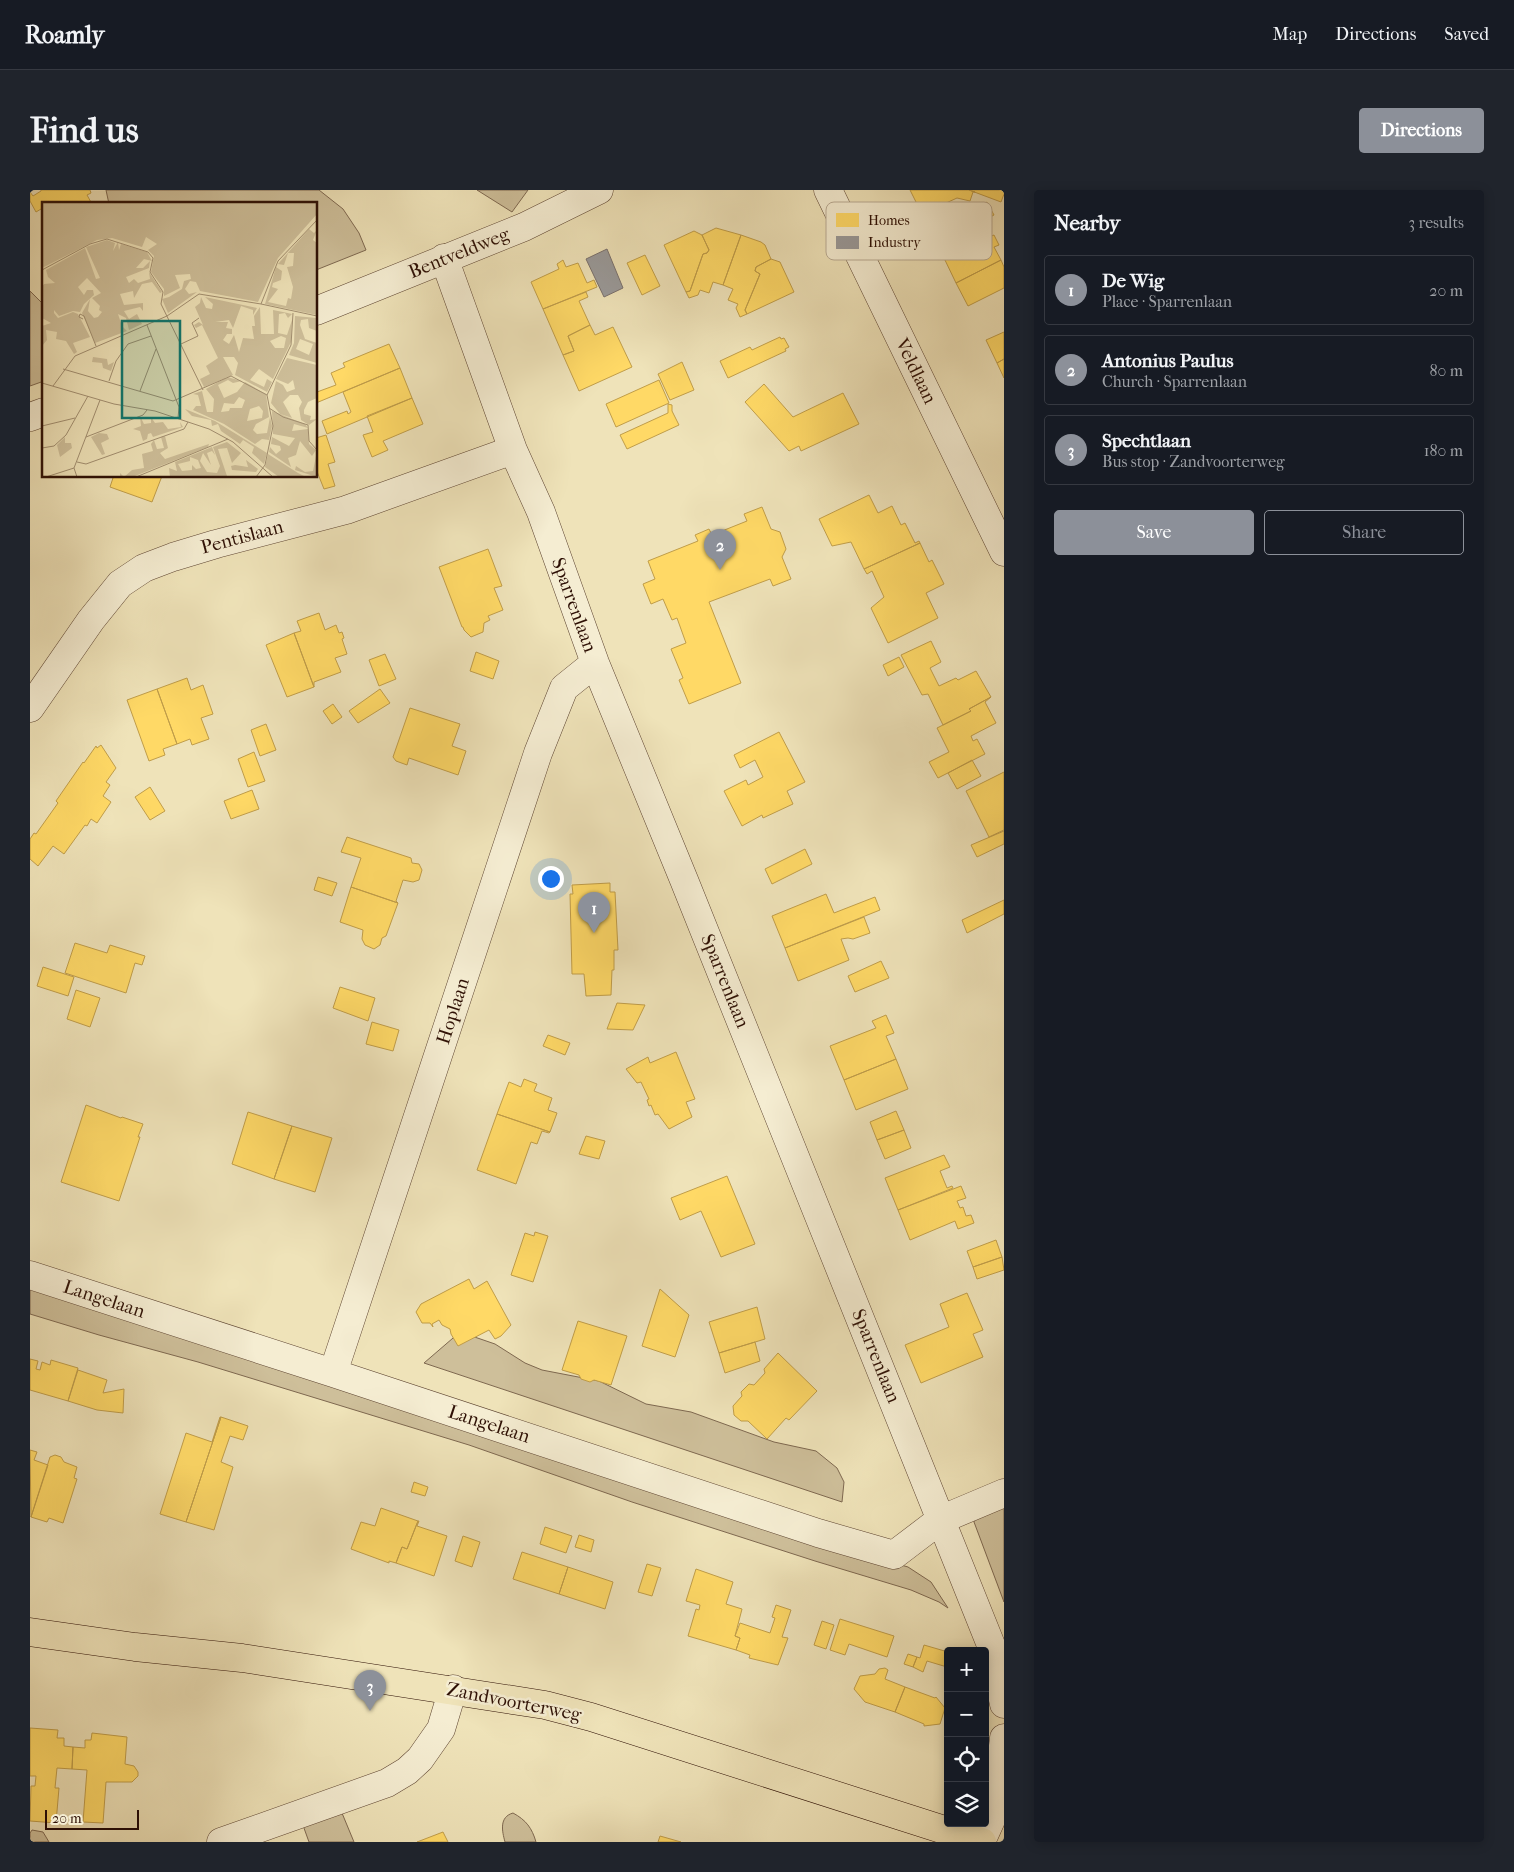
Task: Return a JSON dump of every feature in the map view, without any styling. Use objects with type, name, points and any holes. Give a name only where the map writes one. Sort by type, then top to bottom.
[{"type":"main road","name":"Zandvoorterweg","points":[[30,1632],[135,1647],[242,1658],[453,1689],[545,1705],[591,1717],[982,1842]]},
{"type":"street","name":"Bentveldweg","points":[[318,310],[524,227],[599,190]]},
{"type":"street","name":"Veldlaan","points":[[828,190],[834,202]]},
{"type":"street","name":"Sparrenlaan","points":[[444,258],[513,450],[541,512],[595,663],[911,1442],[940,1520],[991,1645],[1004,1704]]},
{"type":"street","name":"Veldlaan","points":[[862,260],[1004,552]]},
{"type":"street","points":[[30,417],[42,413]]},
{"type":"street","name":"Pentislaan","points":[[30,708],[91,620],[120,584],[144,568],[216,544],[346,510],[513,450]]},
{"type":"street","name":"Hoplaan","points":[[333,1373],[538,753],[564,688],[595,663]]},
{"type":"street","name":"Langelaan","points":[[30,1275],[818,1533],[894,1555],[940,1520]]},
{"type":"street","points":[[940,1520],[1004,1493]]},
{"type":"street","points":[[220,1842],[387,1783],[407,1771],[420,1759],[441,1729],[453,1689]]},
{"type":"street","points":[[982,1842],[995,1811],[1004,1738]]},
{"type":"shaded area","points":[[106,190],[319,190],[343,209],[359,233],[366,250],[318,269],[318,202],[109,202]]},
{"type":"shaded area","points":[[477,190],[528,190],[512,212]]},
{"type":"shaded area","points":[[30,291],[42,303],[42,382],[30,386]]},
{"type":"shaded area","points":[[30,1288],[787,1532],[908,1567],[931,1582],[948,1608],[911,1590],[632,1502],[469,1445],[198,1362],[30,1314]]},
{"type":"shaded area","points":[[460,1332],[495,1344],[525,1363],[542,1370],[599,1381],[646,1404],[691,1412],[774,1442],[816,1451],[837,1468],[844,1482],[842,1502],[424,1363]]},
{"type":"shaded area","points":[[1004,1503],[1004,1602],[974,1522],[976,1514]]},
{"type":"shaded area","points":[[337,1801],[354,1842],[309,1842],[300,1817]]},
{"type":"shaded area","points":[[513,1813],[528,1825],[536,1842],[505,1842],[504,1821],[505,1818]]},
{"type":"shaded area","points":[[32,1830],[43,1832],[49,1842],[30,1842]]},
{"type":"building: Homes","points":[[90,190],[91,193],[87,195],[91,202],[42,202],[42,211],[41,209],[36,212],[30,201],[30,192],[33,196],[41,191]]},
{"type":"building: Homes","points":[[910,190],[969,190],[975,192],[973,192],[970,201],[957,198],[948,202],[916,202]]},
{"type":"building: Homes","points":[[969,190],[1004,190],[1004,194],[1001,202]]},
{"type":"building: Homes","points":[[716,228],[741,235],[723,285],[713,282],[709,293],[700,290],[698,295],[689,298],[686,292],[690,291],[703,254],[709,250],[702,235]]},
{"type":"building: Homes","points":[[694,231],[702,235],[709,250],[703,254],[690,291],[686,292],[664,245]]},
{"type":"building: Homes","points":[[741,235],[765,245],[771,259],[756,267],[755,271],[760,274],[745,310],[747,314],[740,317],[736,308],[738,304],[728,300],[733,289],[723,285]]},
{"type":"building: Homes","points":[[994,235],[999,245],[994,247],[1001,260],[956,283],[945,260],[992,260],[992,236]]},
{"type":"building: Homes","points":[[645,255],[660,286],[642,295],[627,263]]},
{"type":"building: Homes","points":[[771,259],[780,262],[794,292],[747,314],[745,310],[760,274],[755,271],[756,267]]},
{"type":"building: Homes","points":[[563,260],[566,267],[578,263],[587,283],[594,280],[597,287],[543,309],[531,282],[559,269],[557,264]]},
{"type":"building: Homes","points":[[1001,260],[1004,267],[1004,288],[968,306],[956,283]]},
{"type":"building: Homes","points":[[586,292],[588,297],[579,301],[590,325],[568,336],[574,351],[563,355],[543,309]]},
{"type":"building: Homes","points":[[590,325],[595,335],[613,327],[632,367],[579,391],[563,355],[574,351],[568,336]]},
{"type":"building: Homes","points":[[1004,332],[1004,359],[997,363],[986,340]]},
{"type":"building: Homes","points":[[780,337],[781,339],[784,338],[789,347],[785,349],[786,351],[728,378],[720,361],[750,347],[752,350]]},
{"type":"building: Homes","points":[[389,344],[400,368],[318,402],[318,392],[336,385],[331,373],[345,367],[343,363]]},
{"type":"building: Homes","points":[[1004,359],[1004,378],[997,363]]},
{"type":"building: Homes","points":[[682,362],[694,390],[670,400],[658,374]]},
{"type":"building: Homes","points":[[400,368],[412,398],[327,434],[322,421],[347,411],[348,414],[351,412],[343,392]]},
{"type":"building: Homes","points":[[659,380],[669,403],[616,427],[606,404]]},
{"type":"building: Homes","points":[[764,384],[793,417],[843,393],[859,424],[801,451],[799,446],[789,451],[745,402]]},
{"type":"building: Homes","points":[[412,398],[423,424],[383,441],[388,450],[372,457],[363,435],[373,432],[367,416]]},
{"type":"building: Homes","points":[[668,404],[672,405],[672,411],[679,425],[627,449],[620,435],[668,413]]},
{"type":"building: Homes","points":[[326,435],[335,462],[328,464],[335,486],[324,489],[318,474],[318,437]]},
{"type":"building: Homes","points":[[113,478],[161,478],[152,502],[110,487]]},
{"type":"building: Homes","points":[[869,495],[878,513],[892,506],[901,525],[905,523],[915,543],[919,541],[920,543],[864,569],[851,542],[832,546],[819,519]]},
{"type":"building: Homes","points":[[762,507],[771,529],[780,532],[786,549],[782,557],[791,579],[773,586],[770,579],[709,602],[741,683],[689,704],[679,680],[683,678],[671,649],[686,643],[677,618],[672,620],[663,599],[651,604],[643,584],[655,579],[648,561],[698,541],[695,535],[709,529],[712,535],[747,521],[744,514]]},
{"type":"building: Homes","points":[[920,543],[929,562],[932,560],[944,584],[926,593],[938,618],[888,643],[871,608],[884,597],[872,571],[867,574],[864,569]]},
{"type":"building: Homes","points":[[488,549],[502,586],[494,588],[503,610],[488,616],[490,620],[484,623],[483,632],[471,637],[462,627],[439,567]]},
{"type":"building: Homes","points":[[319,613],[325,630],[336,625],[339,633],[342,632],[344,638],[342,639],[347,654],[335,658],[341,672],[314,682],[314,687],[294,633],[301,631],[297,621]]},
{"type":"building: Homes","points":[[294,633],[314,687],[287,697],[266,645]]},
{"type":"building: Homes","points":[[931,641],[941,662],[930,668],[939,686],[956,678],[958,680],[976,671],[991,697],[969,709],[971,711],[943,725],[928,694],[922,695],[901,655]]},
{"type":"building: Homes","points":[[476,652],[499,661],[493,679],[470,671]]},
{"type":"building: Homes","points":[[385,654],[396,679],[379,686],[369,660]]},
{"type":"building: Homes","points":[[899,657],[904,667],[888,676],[883,665]]},
{"type":"building: Homes","points":[[187,678],[191,690],[203,685],[213,714],[201,718],[209,739],[192,745],[190,739],[177,744],[157,689]]},
{"type":"building: Homes","points":[[157,689],[177,744],[163,749],[165,755],[149,761],[127,700]]},
{"type":"building: Homes","points":[[380,689],[390,703],[358,723],[349,711]]},
{"type":"building: Homes","points":[[991,697],[985,702],[996,723],[971,736],[973,741],[977,739],[985,754],[938,778],[929,762],[949,752],[937,728],[971,711],[969,709]]},
{"type":"building: Homes","points":[[333,704],[342,717],[332,724],[323,711]]},
{"type":"building: Homes","points":[[410,708],[460,724],[452,746],[466,751],[458,775],[409,758],[407,765],[396,761],[393,757]]},
{"type":"building: Homes","points":[[266,724],[276,750],[260,756],[251,730]]},
{"type":"building: Homes","points":[[779,732],[805,782],[787,791],[793,804],[763,818],[762,815],[742,826],[724,791],[746,780],[748,785],[763,777],[755,760],[740,768],[734,755]]},
{"type":"building: Homes","points":[[101,745],[116,768],[106,782],[110,785],[103,796],[111,802],[97,823],[91,819],[87,826],[85,825],[64,854],[53,846],[38,866],[30,859],[30,839],[34,833],[36,834],[58,803],[56,801],[83,762],[96,746],[97,748]]},
{"type":"building: Homes","points":[[254,752],[265,781],[248,787],[238,759]]},
{"type":"building: Homes","points":[[972,760],[981,776],[957,789],[948,773]]},
{"type":"building: Homes","points":[[1004,772],[1004,830],[989,837],[966,791]]},
{"type":"building: Homes","points":[[150,787],[165,811],[150,820],[135,797]]},
{"type":"building: Homes","points":[[252,790],[259,809],[231,819],[224,801]]},
{"type":"building: Homes","points":[[1004,831],[1004,844],[977,857],[971,845]]},
{"type":"building: Homes","points":[[347,837],[411,858],[412,863],[419,864],[422,870],[419,880],[413,882],[403,880],[396,901],[398,903],[351,887],[361,858],[341,852]]},
{"type":"building: Homes","points":[[805,849],[812,864],[772,884],[765,869]]},
{"type":"building: Homes","points":[[318,877],[337,883],[332,896],[314,890]]},
{"type":"building: Homes","points":[[610,883],[610,892],[615,892],[618,950],[614,950],[611,995],[586,996],[584,974],[572,974],[570,894],[573,894],[572,885]]},
{"type":"building: Homes","points":[[351,887],[398,903],[386,936],[382,938],[380,945],[374,949],[365,945],[362,939],[363,930],[340,922]]},
{"type":"building: Homes","points":[[826,894],[834,913],[875,897],[880,910],[785,948],[772,916]]},
{"type":"building: Homes","points":[[1004,900],[1004,914],[967,933],[962,920]]},
{"type":"building: Homes","points":[[864,917],[870,933],[853,939],[841,939],[849,960],[798,981],[785,948]]},
{"type":"building: Homes","points":[[75,943],[107,953],[110,945],[145,956],[142,965],[135,963],[126,993],[65,973]]},
{"type":"building: Homes","points":[[881,961],[889,978],[855,992],[848,976]]},
{"type":"building: Homes","points":[[43,967],[74,977],[68,996],[37,986]]},
{"type":"building: Homes","points":[[340,987],[375,998],[368,1021],[333,1008]]},
{"type":"building: Homes","points":[[76,990],[100,998],[90,1027],[67,1019]]},
{"type":"building: Homes","points":[[617,1003],[645,1005],[633,1030],[607,1029]]},
{"type":"building: Homes","points":[[886,1015],[894,1033],[886,1036],[896,1059],[844,1080],[830,1046],[876,1028],[872,1021]]},
{"type":"building: Homes","points":[[372,1022],[399,1030],[393,1051],[366,1044]]},
{"type":"building: Homes","points":[[548,1035],[570,1043],[565,1055],[543,1046]]},
{"type":"building: Homes","points":[[676,1052],[695,1099],[686,1102],[692,1117],[669,1129],[658,1114],[655,1115],[651,1105],[649,1106],[647,1100],[649,1099],[641,1082],[637,1083],[626,1069],[648,1057],[650,1063]]},
{"type":"building: Homes","points":[[896,1059],[908,1089],[856,1110],[844,1080]]},
{"type":"building: Homes","points":[[524,1079],[537,1084],[534,1091],[552,1098],[548,1110],[557,1113],[550,1132],[497,1114],[509,1082],[521,1087]]},
{"type":"building: Homes","points":[[86,1105],[143,1124],[119,1201],[61,1182]]},
{"type":"building: Homes","points":[[896,1111],[904,1130],[877,1140],[870,1122]]},
{"type":"building: Homes","points":[[248,1112],[292,1126],[274,1179],[232,1164]]},
{"type":"building: Homes","points":[[497,1114],[550,1132],[542,1131],[537,1144],[531,1142],[516,1184],[477,1170]]},
{"type":"building: Homes","points":[[292,1126],[332,1138],[315,1192],[274,1179]]},
{"type":"building: Homes","points":[[904,1130],[911,1148],[885,1159],[877,1140]]},
{"type":"building: Homes","points":[[586,1136],[605,1141],[599,1159],[579,1154]]},
{"type":"building: Homes","points":[[944,1155],[950,1167],[940,1171],[947,1188],[952,1186],[953,1188],[898,1210],[885,1178]]},
{"type":"building: Homes","points":[[727,1176],[755,1244],[721,1257],[701,1211],[680,1220],[671,1198]]},
{"type":"building: Homes","points":[[961,1186],[966,1198],[957,1201],[960,1208],[963,1207],[966,1216],[971,1215],[974,1223],[958,1229],[955,1221],[910,1240],[898,1210]]},
{"type":"building: Homes","points":[[535,1232],[548,1236],[533,1282],[511,1275],[525,1233],[534,1236]]},
{"type":"building: Homes","points":[[996,1240],[1002,1257],[973,1267],[967,1251]]},
{"type":"building: Homes","points":[[1002,1257],[1004,1270],[977,1279],[973,1267]]},
{"type":"building: Homes","points":[[469,1279],[474,1289],[487,1281],[511,1325],[501,1336],[495,1339],[489,1330],[458,1346],[450,1329],[442,1325],[439,1320],[432,1324],[433,1327],[430,1323],[422,1323],[416,1312],[421,1304]]},
{"type":"building: Homes","points":[[660,1289],[689,1315],[675,1357],[642,1346]]},
{"type":"building: Homes","points":[[967,1293],[983,1330],[973,1334],[983,1357],[921,1383],[905,1345],[949,1327],[940,1304]]},
{"type":"building: Homes","points":[[757,1307],[765,1339],[719,1353],[709,1322]]},
{"type":"building: Homes","points":[[578,1321],[627,1336],[611,1385],[594,1380],[590,1382],[581,1379],[579,1375],[562,1370]]},
{"type":"building: Homes","points":[[755,1342],[760,1361],[725,1373],[719,1353]]},
{"type":"building: Homes","points":[[778,1353],[817,1391],[789,1420],[786,1418],[767,1439],[748,1421],[741,1421],[734,1415],[733,1406],[742,1396],[741,1392],[749,1384],[754,1385],[765,1373],[764,1369]]},
{"type":"building: Homes","points":[[30,1359],[38,1361],[36,1369],[40,1370],[42,1362],[50,1365],[51,1360],[78,1368],[68,1401],[30,1390]]},
{"type":"building: Homes","points":[[78,1370],[107,1380],[103,1393],[124,1389],[123,1413],[97,1410],[68,1401]]},
{"type":"building: Homes","points":[[221,1417],[186,1522],[160,1514],[186,1433],[212,1442]]},
{"type":"building: Homes","points":[[221,1417],[248,1426],[243,1440],[230,1436],[221,1462],[233,1467],[214,1530],[186,1522]]},
{"type":"building: Homes","points":[[30,1450],[37,1452],[34,1460],[48,1465],[31,1517]]},
{"type":"building: Homes","points":[[55,1455],[61,1457],[64,1462],[77,1467],[74,1478],[77,1479],[63,1523],[49,1518],[47,1522],[31,1517],[50,1457]]},
{"type":"building: Homes","points":[[414,1482],[428,1487],[425,1496],[411,1492]]},
{"type":"building: Homes","points":[[381,1508],[418,1521],[407,1549],[402,1547],[396,1563],[389,1561],[389,1563],[351,1549],[361,1522],[375,1526]]},
{"type":"building: Homes","points":[[418,1521],[417,1526],[447,1536],[434,1576],[396,1563],[402,1547],[407,1549]]},
{"type":"building: Homes","points":[[545,1527],[572,1536],[566,1553],[540,1544]]},
{"type":"building: Homes","points":[[579,1535],[594,1540],[591,1552],[575,1547]]},
{"type":"building: Homes","points":[[463,1536],[480,1542],[472,1567],[455,1561]]},
{"type":"building: Homes","points":[[522,1552],[568,1567],[559,1594],[513,1579]]},
{"type":"building: Homes","points":[[647,1564],[661,1568],[652,1596],[638,1592]]},
{"type":"building: Homes","points":[[568,1567],[613,1582],[605,1609],[559,1594]]},
{"type":"building: Homes","points":[[696,1569],[733,1582],[726,1604],[742,1609],[735,1636],[740,1638],[736,1650],[688,1636],[696,1609],[699,1610],[700,1605],[686,1601]]},
{"type":"building: Homes","points":[[776,1605],[791,1610],[782,1637],[788,1638],[778,1665],[749,1658],[750,1655],[736,1650],[740,1638],[735,1636],[740,1623],[770,1633],[775,1618],[772,1617]]},
{"type":"building: Homes","points":[[840,1619],[894,1636],[887,1657],[849,1644],[845,1655],[830,1650]]},
{"type":"building: Homes","points":[[822,1621],[834,1625],[826,1649],[814,1645]]},
{"type":"building: Homes","points":[[924,1645],[944,1651],[944,1666],[927,1661],[923,1672],[913,1667],[917,1657],[920,1658]]},
{"type":"building: Homes","points":[[908,1654],[917,1657],[913,1667],[904,1664]]},
{"type":"building: Homes","points":[[885,1668],[888,1670],[885,1679],[905,1687],[895,1712],[865,1702],[854,1689],[860,1676],[875,1674],[879,1669]]},
{"type":"building: Homes","points":[[905,1687],[936,1697],[944,1707],[940,1724],[924,1726],[924,1724],[895,1712]]},
{"type":"building: Homes","points":[[30,1728],[58,1730],[57,1738],[64,1738],[64,1746],[73,1747],[72,1769],[57,1768],[55,1788],[59,1788],[56,1823],[30,1821],[31,1786],[35,1786],[36,1776],[30,1776]]},
{"type":"building: Homes","points":[[92,1733],[127,1737],[125,1764],[134,1766],[138,1772],[138,1776],[132,1782],[106,1782],[103,1823],[83,1822],[87,1770],[72,1769],[73,1747],[85,1748],[85,1740],[91,1740]]},
{"type":"building: Homes","points":[[443,1832],[448,1842],[417,1842]]},
{"type":"building: Homes","points":[[660,1836],[681,1842],[658,1842]]},
{"type":"building: Industry","points":[[607,249],[623,288],[604,297],[586,259]]},
{"type":"place","name":"Antonius Paulus","points":[[720,570]]},
{"type":"place","name":"De Wig","points":[[594,933]]},
{"type":"place","name":"Spechtlaan","points":[[370,1711]]}]
